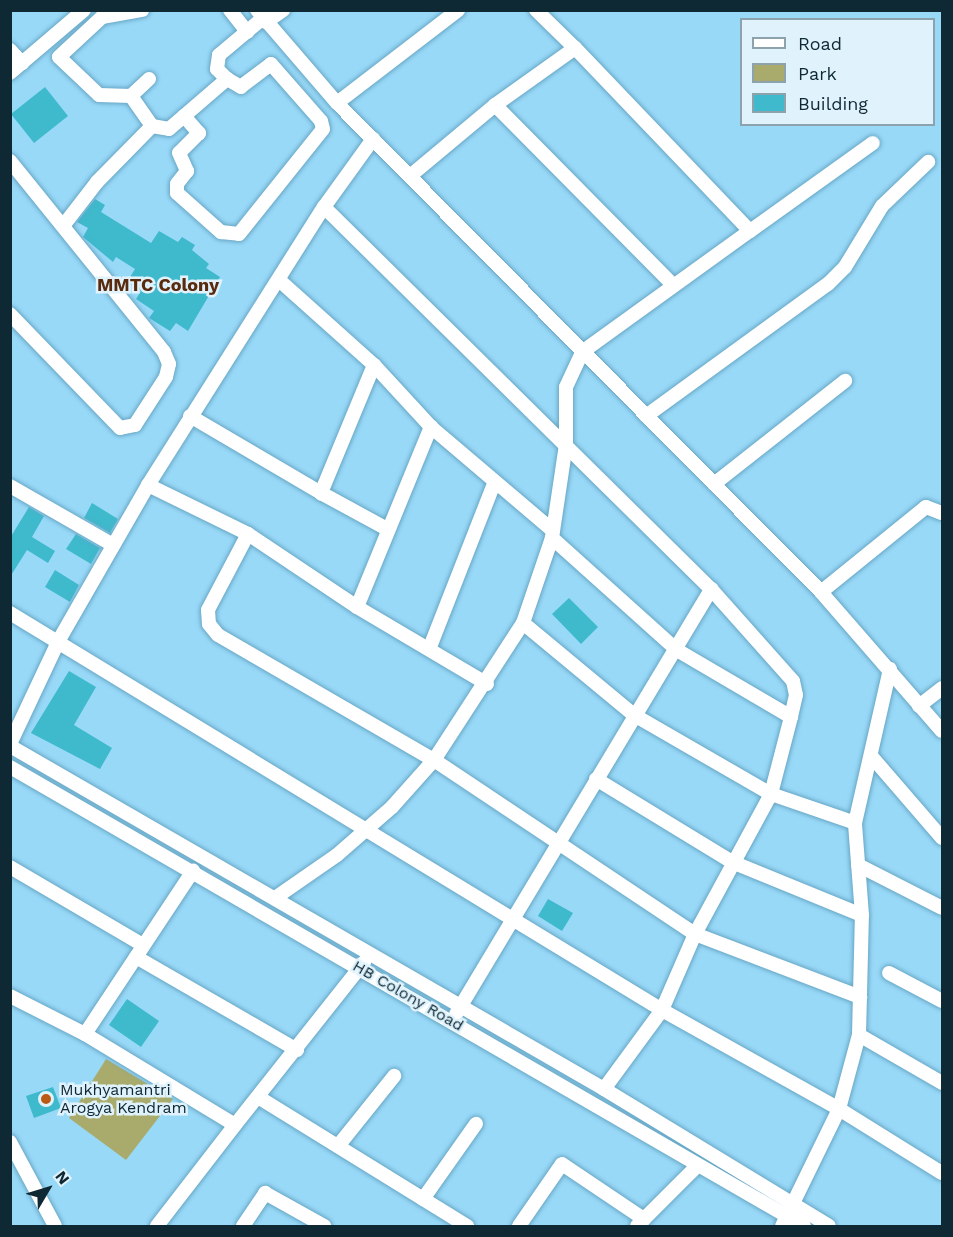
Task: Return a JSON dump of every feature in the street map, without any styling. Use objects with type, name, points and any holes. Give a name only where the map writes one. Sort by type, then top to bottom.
[{"type":"street","points":[[59,57],[102,17],[142,10]]},
{"type":"street","points":[[230,10],[247,32]]},
{"type":"street","points":[[283,10],[262,17],[216,62],[227,79],[241,87],[289,48]]},
{"type":"street","points":[[337,103],[458,10]]},
{"type":"street","points":[[536,10],[750,231]]},
{"type":"street","points":[[10,50],[16,68],[82,11]]},
{"type":"street","points":[[262,17],[337,103],[821,592],[942,731]]},
{"type":"street","points":[[47,42],[59,57],[99,95],[131,96],[149,80]]},
{"type":"street","points":[[410,176],[495,105],[575,48]]},
{"type":"street","points":[[184,116],[199,133],[179,153],[187,171],[177,184],[177,193],[221,232],[239,234],[323,129],[321,121],[271,64]]},
{"type":"street","points":[[131,96],[152,126],[169,129],[227,79]]},
{"type":"street","points":[[495,105],[673,285]]},
{"type":"street","points":[[63,226],[97,182],[152,126]]},
{"type":"street","points":[[373,138],[324,207],[148,485],[59,640],[10,745],[604,1089],[789,1217],[829,1227]]},
{"type":"street","points":[[274,898],[366,830],[434,760],[487,684],[523,623],[552,535],[566,444],[566,387],[582,352],[873,143]]},
{"type":"street","points":[[10,161],[164,352],[169,364],[166,377],[135,425],[120,428],[10,314]]},
{"type":"street","points":[[646,416],[828,284],[845,267],[882,206],[928,162]]},
{"type":"street","points":[[324,207],[711,589],[793,681],[796,695],[771,795],[732,862],[695,934],[662,1011],[604,1089]]},
{"type":"street","points":[[279,281],[374,365],[431,427],[677,650],[791,717]]},
{"type":"street","points":[[321,492],[374,365]]},
{"type":"street","points":[[714,484],[845,381]]},
{"type":"street","points":[[190,416],[387,529]]},
{"type":"street","points":[[357,607],[387,529],[431,427]]},
{"type":"street","points":[[429,647],[494,484]]},
{"type":"street","points":[[148,485],[248,534],[357,607],[429,647],[487,684]]},
{"type":"street","points":[[10,486],[113,545]]},
{"type":"street","points":[[821,592],[926,507],[942,513]]},
{"type":"street","points":[[248,534],[208,610],[208,624],[218,635],[434,760],[560,847],[695,934],[860,997]]},
{"type":"street","points":[[452,1022],[560,847],[596,779],[634,715],[677,650],[711,589]]},
{"type":"street","points":[[10,613],[59,640],[662,1011],[941,1168]]},
{"type":"street","points":[[523,623],[634,715],[771,795],[855,823]]},
{"type":"street","points":[[789,1217],[839,1109],[859,1035],[862,915],[855,823],[872,757],[890,669]]},
{"type":"street","points":[[919,706],[942,688]]},
{"type":"street","points":[[872,757],[942,838]]},
{"type":"street","points":[[10,785],[14,770]]},
{"type":"street","name":"HB Colony Road","points":[[14,770],[193,871],[804,1227]]},
{"type":"street","points":[[596,779],[732,862],[862,915]]},
{"type":"street","points":[[858,865],[942,908]]},
{"type":"street","points":[[10,867],[297,1050]]},
{"type":"street","points":[[85,1034],[193,871]]},
{"type":"street","points":[[157,1227],[370,954]]},
{"type":"street","points":[[889,973],[942,1002]]},
{"type":"street","points":[[10,996],[85,1034],[235,1125]]},
{"type":"street","points":[[859,1035],[942,1083]]},
{"type":"street","points":[[338,1146],[394,1076]]},
{"type":"street","points":[[258,1097],[467,1227]]},
{"type":"street","points":[[423,1199],[476,1124]]},
{"type":"street","points":[[10,1142],[49,1224]]},
{"type":"street","points":[[519,1227],[562,1164],[640,1223],[698,1165]]},
{"type":"street","points":[[243,1227],[265,1193],[324,1227]]},
{"type":"green space","points":[[106,1059],[173,1099],[126,1160],[69,1118]]},
{"type":"building","points":[[45,87],[68,116],[34,143],[11,114]]},
{"type":"building","points":[[95,199],[105,205],[101,212],[151,243],[159,231],[178,242],[182,237],[195,245],[192,250],[209,264],[206,268],[220,277],[188,331],[176,323],[170,331],[149,318],[154,311],[136,299],[141,291],[127,282],[135,269],[116,257],[113,262],[83,237],[88,228],[77,222]]},
{"type":"building","points":[[92,503],[118,519],[110,533],[84,518]]},
{"type":"building","points":[[29,507],[44,516],[32,537],[55,551],[48,563],[27,550],[10,577],[10,538]]},
{"type":"building","points":[[76,534],[100,548],[91,564],[66,549]]},
{"type":"building","points":[[55,570],[79,585],[70,602],[45,587]]},
{"type":"building","points":[[569,598],[598,627],[581,644],[552,614]]},
{"type":"building","points":[[69,671],[96,687],[74,725],[112,748],[100,769],[31,733]]},
{"type":"building","points":[[548,899],[573,913],[562,931],[538,916]]},
{"type":"building","points":[[127,999],[159,1021],[141,1047],[109,1025]]},
{"type":"building","points":[[53,1087],[61,1108],[34,1118],[26,1096]]},
{"type":"place","name":"Mukhyamantri Arogya Kendram","points":[[46,1099]]},
{"type":"district","name":"MMTC Colony","points":[[158,285]]}]
